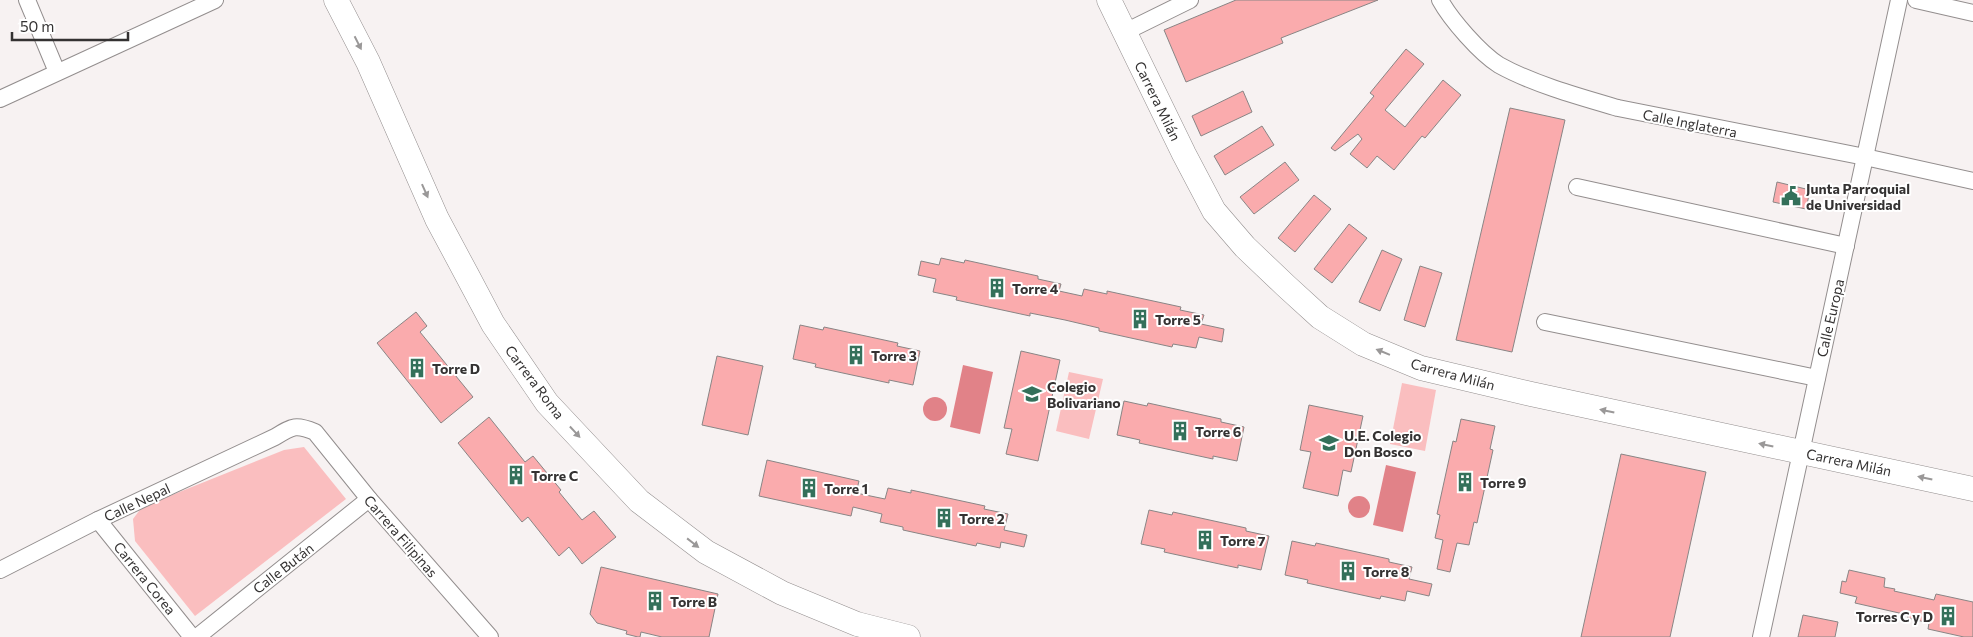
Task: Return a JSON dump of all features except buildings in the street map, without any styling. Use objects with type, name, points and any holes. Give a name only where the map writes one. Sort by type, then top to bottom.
[{"type":"street","points":[[27,0],[57,72]]},
{"type":"street","points":[[0,99],[215,0]]},
{"type":"street","name":"Carrera Roma","points":[[336,0],[368,62],[437,219],[493,324],[548,403],[640,501],[706,552],[790,597],[857,624],[908,637]]},
{"type":"street","name":"Carrera Milán","points":[[1109,0],[1184,154],[1214,210],[1245,247],[1320,317],[1363,344],[1422,368],[1549,398],[1973,489]]},
{"type":"street","points":[[1125,32],[1189,0]]},
{"type":"street","name":"Calle Inglaterra","points":[[1440,0],[1469,38],[1498,64],[1540,82],[1618,108],[1865,157],[1973,181]]},
{"type":"street","name":"Calle Europa","points":[[1761,637],[1899,0]]},
{"type":"street","points":[[1916,0],[1973,13]]},
{"type":"street","points":[[1577,187],[1846,246]]},
{"type":"street","points":[[1545,322],[1817,378]]},
{"type":"street","name":"Calle Nepal","points":[[0,570],[98,520],[293,426],[302,426],[315,432]]},
{"type":"street","name":"Carrera Filipinas","points":[[315,432],[488,636]]},
{"type":"street","name":"Calle Bután","points":[[196,637],[370,499]]},
{"type":"street","name":"Carrera Corea","points":[[98,520],[192,637]]},
{"type":"shaded area","points":[[963,365],[993,372],[980,434],[950,427]]},
{"type":"shaded area","points":[[1069,372],[1103,379],[1089,439],[1056,431]]},
{"type":"shaded area","points":[[1402,383],[1436,390],[1425,451],[1390,444]]},
{"type":"shaded area","points":[[935,397],[943,401],[947,409],[943,417],[935,421],[927,417],[923,409],[927,401]]},
{"type":"shaded area","points":[[304,447],[346,499],[195,616],[135,541],[133,519],[142,507],[284,450]]},
{"type":"shaded area","points":[[1386,465],[1416,472],[1403,532],[1373,525]]},
{"type":"shaded area","points":[[1355,496],[1363,496],[1370,503],[1370,511],[1363,518],[1355,518],[1348,511],[1348,503]]},
{"type":"place","name":"Junta Parroquial de Universidad","points":[[1791,196]]},
{"type":"place","name":"Torre 4","points":[[997,288]]},
{"type":"place","name":"Torre 5","points":[[1140,319]]},
{"type":"place","name":"Torre 3","points":[[856,355]]},
{"type":"place","name":"Torre D","points":[[417,368]]},
{"type":"place","name":"Colegio Bolivariano","points":[[1032,394]]},
{"type":"place","name":"Torre 6","points":[[1180,431]]},
{"type":"place","name":"U.E. Colegio Don Bosco","points":[[1329,443]]},
{"type":"place","name":"Torre C","points":[[516,475]]},
{"type":"place","name":"Torre 9","points":[[1465,482]]},
{"type":"place","name":"Torre 1","points":[[809,488]]},
{"type":"place","name":"Torre 2","points":[[944,518]]},
{"type":"place","name":"Torre 7","points":[[1205,540]]},
{"type":"place","name":"Torre 8","points":[[1348,571]]},
{"type":"place","name":"Torre B","points":[[655,601]]},
{"type":"place","name":"Torres C y D","points":[[1948,616]]}]
